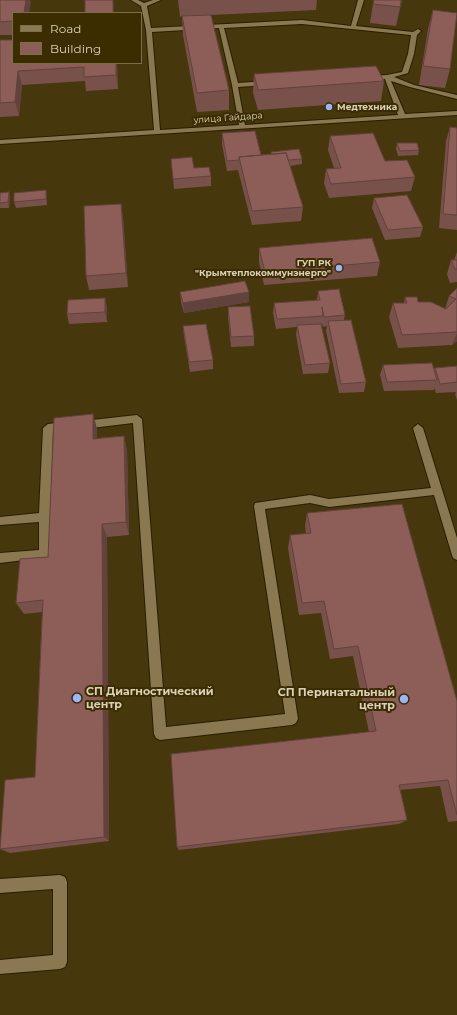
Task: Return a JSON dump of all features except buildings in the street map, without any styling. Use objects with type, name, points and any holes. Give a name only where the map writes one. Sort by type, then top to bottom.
[{"type":"street","points":[[134,0],[144,5],[158,0]]},
{"type":"street","points":[[353,27],[361,0]]},
{"type":"street","points":[[144,5],[149,30],[156,132]]},
{"type":"street","points":[[149,30],[302,22],[416,33],[412,54],[405,73],[388,77],[365,78]]},
{"type":"street","points":[[221,26],[235,85],[242,126]]},
{"type":"street","points":[[388,77],[412,86],[457,96]]},
{"type":"street","points":[[388,77],[402,116]]},
{"type":"street","points":[[235,85],[273,83]]},
{"type":"street","name":"улица Гайдара","points":[[0,142],[457,113]]},
{"type":"street","points":[[0,558],[44,554],[48,428],[137,419],[160,734],[292,719],[259,506],[310,499],[329,503],[437,491]]},
{"type":"street","points":[[418,428],[457,555]]},
{"type":"street","points":[[0,521],[44,517]]},
{"type":"street","points":[[0,886],[60,882],[60,962],[0,968]]},
{"type":"place","name":"Медтехника","points":[[329,107]]},
{"type":"place","name":"ГУП РК \"Крымтеплокоммунэнерго\"","points":[[339,268]]},
{"type":"place","name":"СП Диагностический центр","points":[[77,698]]},
{"type":"place","name":"СП Перинатальный центр","points":[[404,699]]}]
